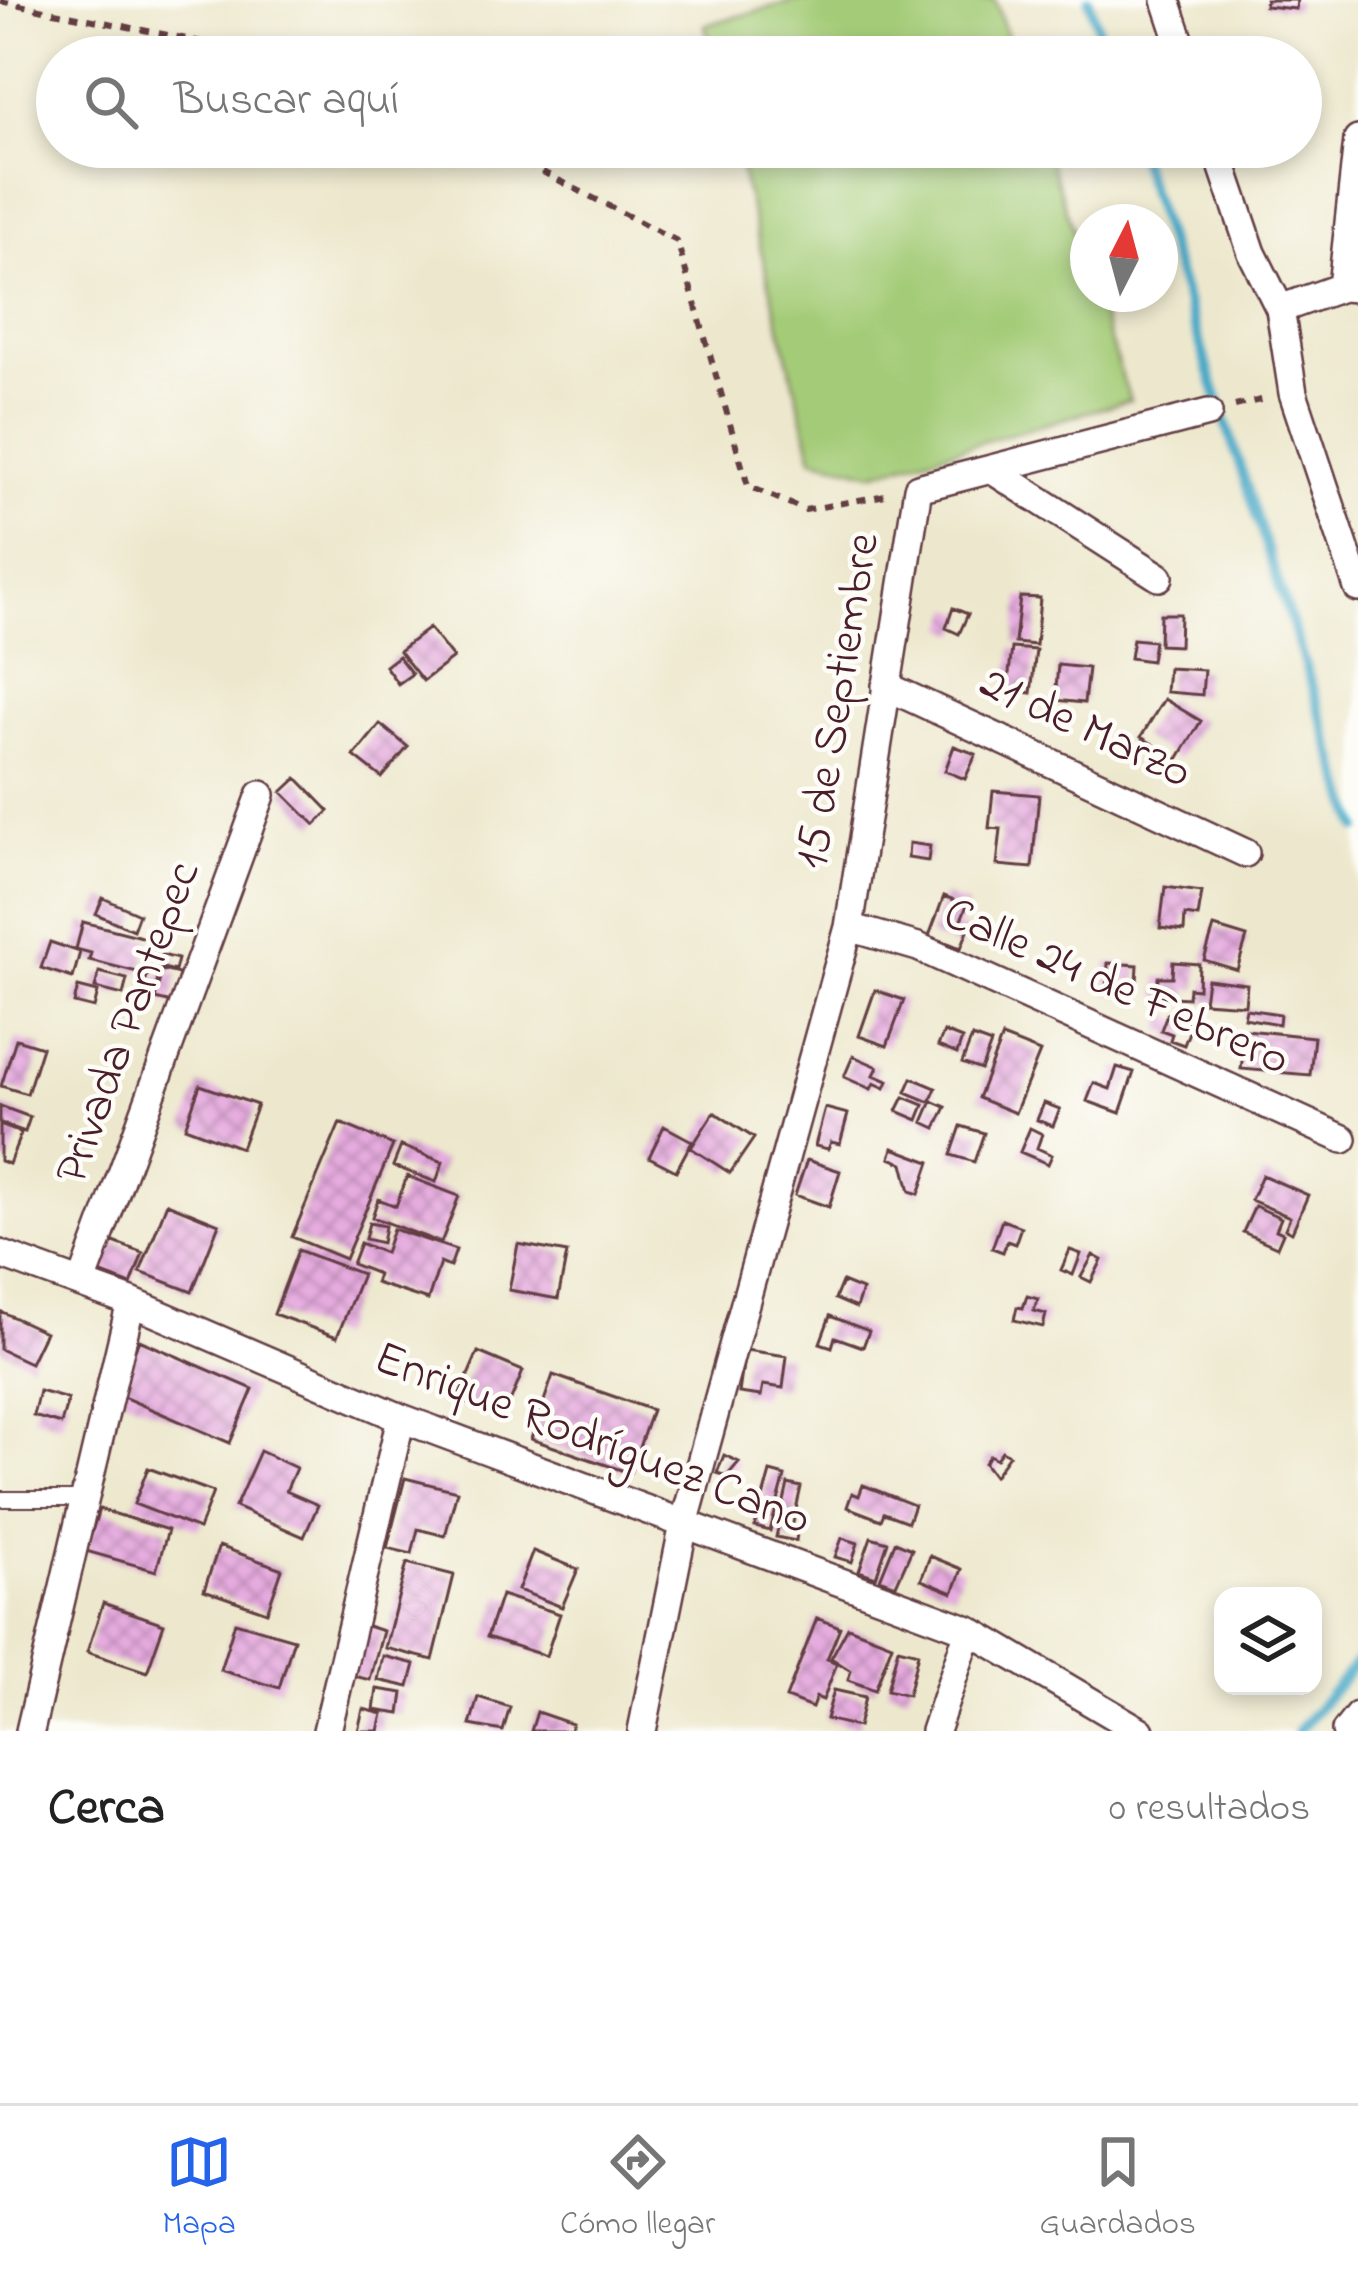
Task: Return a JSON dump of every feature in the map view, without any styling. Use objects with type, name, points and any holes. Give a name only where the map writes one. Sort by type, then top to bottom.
[{"type":"street","points":[[1166,0],[1178,36]]},
{"type":"street","points":[[1280,309],[1350,288],[1358,140]]},
{"type":"street","points":[[1223,168],[1252,253],[1280,309],[1293,393],[1358,588]]},
{"type":"street","points":[[918,488],[1208,413]]},
{"type":"street","points":[[994,471],[1159,577]]},
{"type":"street","name":"15 de Septiembre","points":[[642,1731],[684,1524],[849,927],[918,488]]},
{"type":"street","name":"21 de Marzo","points":[[886,686],[1245,853]]},
{"type":"street","name":"Privada Pantepec","points":[[82,1282],[261,795]]},
{"type":"street","name":"Calle 24 de Febrero","points":[[849,927],[918,947],[1343,1139]]},
{"type":"street","name":"Enrique Rodríguez Cano","points":[[0,1255],[82,1282],[401,1418],[969,1630],[1140,1731]]},
{"type":"street","points":[[30,1731],[131,1302]]},
{"type":"street","points":[[327,1731],[401,1418]]},
{"type":"street","points":[[935,1731],[969,1630]]},
{"type":"street","points":[[1346,1731],[1358,1716]]},
{"type":"lane","points":[[0,1499],[82,1499]]},
{"type":"path","points":[[0,1],[172,36]]},
{"type":"path","points":[[535,168],[677,241],[748,486],[805,511],[918,488]]},
{"type":"green space","points":[[798,0],[995,0],[1007,36],[708,36],[705,25]]},
{"type":"green space","points":[[740,168],[1052,168],[1070,221],[1070,312],[1100,312],[1130,400],[873,473],[813,458]]},
{"type":"building","points":[[1266,0],[1297,0],[1296,9],[1265,6]]},
{"type":"building","points":[[1020,597],[1040,598],[1036,645],[1015,643]]},
{"type":"building","points":[[953,608],[968,614],[959,634],[946,628]]},
{"type":"building","points":[[1160,614],[1180,614],[1179,646],[1159,645]]},
{"type":"building","points":[[429,628],[453,658],[423,681],[399,651]]},
{"type":"building","points":[[1133,639],[1154,641],[1151,661],[1130,658]]},
{"type":"building","points":[[1012,648],[1036,650],[1031,693],[1007,690]]},
{"type":"building","points":[[398,656],[412,674],[398,684],[385,666]]},
{"type":"building","points":[[1058,665],[1088,668],[1084,703],[1055,700]]},
{"type":"building","points":[[1168,668],[1204,670],[1202,695],[1166,692]]},
{"type":"building","points":[[1164,699],[1201,721],[1178,759],[1141,737]]},
{"type":"building","points":[[380,724],[408,747],[382,778],[354,756]]},
{"type":"building","points":[[954,746],[976,754],[965,779],[945,771]]},
{"type":"building","points":[[297,778],[329,811],[315,825],[282,792]]},
{"type":"building","points":[[993,791],[1039,795],[1032,868],[997,865],[1001,829],[989,828]]},
{"type":"building","points":[[909,843],[930,846],[928,861],[908,858]]},
{"type":"building","points":[[1165,887],[1202,892],[1198,917],[1185,915],[1184,931],[1160,928]]},
{"type":"building","points":[[944,896],[967,905],[958,927],[968,930],[961,948],[929,936]]},
{"type":"building","points":[[103,898],[139,914],[133,930],[96,914]]},
{"type":"building","points":[[83,922],[150,939],[141,973],[89,960],[91,953],[76,949]]},
{"type":"building","points":[[1214,927],[1247,937],[1237,970],[1204,960]]},
{"type":"building","points":[[50,942],[80,952],[73,978],[41,968]]},
{"type":"building","points":[[151,952],[178,959],[175,971],[147,964]]},
{"type":"building","points":[[1173,962],[1199,964],[1198,989],[1189,988],[1188,998],[1157,996],[1158,977],[1172,977]]},
{"type":"building","points":[[1108,963],[1138,965],[1137,982],[1120,981],[1119,995],[1106,993]]},
{"type":"building","points":[[162,970],[179,974],[172,1003],[155,999]]},
{"type":"building","points":[[99,972],[127,979],[123,995],[95,988]]},
{"type":"building","points":[[148,972],[159,975],[152,1002],[141,999]]},
{"type":"building","points":[[1207,979],[1247,984],[1245,1005],[1204,1002]]},
{"type":"building","points":[[78,987],[98,992],[94,1008],[74,1003]]},
{"type":"building","points":[[875,990],[904,1000],[887,1046],[859,1036]]},
{"type":"building","points":[[1246,1009],[1280,1014],[1279,1024],[1244,1018]]},
{"type":"building","points":[[1167,1014],[1192,1024],[1184,1045],[1161,1030]]},
{"type":"building","points":[[1246,1030],[1314,1037],[1310,1075],[1241,1069]]},
{"type":"building","points":[[944,1032],[962,1039],[957,1054],[938,1046]]},
{"type":"building","points":[[972,1037],[991,1044],[981,1070],[962,1063]]},
{"type":"building","points":[[1002,1037],[1040,1052],[1015,1113],[978,1098]]},
{"type":"building","points":[[16,1039],[42,1047],[27,1094],[1,1086]]},
{"type":"building","points":[[853,1056],[878,1067],[874,1075],[888,1081],[885,1088],[874,1083],[871,1089],[844,1077]]},
{"type":"building","points":[[1117,1067],[1134,1072],[1120,1113],[1087,1101],[1094,1083],[1110,1089]]},
{"type":"building","points":[[912,1078],[936,1088],[930,1102],[906,1092]]},
{"type":"building","points":[[200,1085],[257,1105],[241,1148],[185,1127]]},
{"type":"building","points":[[904,1097],[924,1105],[918,1120],[897,1111]]},
{"type":"building","points":[[932,1101],[946,1107],[936,1128],[923,1122]]},
{"type":"building","points":[[1044,1103],[1060,1109],[1053,1126],[1037,1120]]},
{"type":"building","points":[[0,1106],[30,1117],[25,1132],[0,1123]]},
{"type":"building","points":[[825,1108],[848,1114],[840,1144],[831,1142],[828,1149],[815,1146]]},
{"type":"building","points":[[714,1112],[754,1138],[730,1173],[691,1148]]},
{"type":"building","points":[[340,1123],[393,1145],[345,1259],[292,1237]]},
{"type":"building","points":[[0,1125],[21,1133],[9,1164],[0,1161]]},
{"type":"building","points":[[664,1126],[692,1141],[676,1171],[649,1157]]},
{"type":"building","points":[[961,1126],[984,1133],[974,1162],[951,1155]]},
{"type":"building","points":[[1030,1128],[1042,1134],[1037,1148],[1052,1155],[1048,1164],[1020,1152]]},
{"type":"building","points":[[401,1146],[443,1162],[436,1182],[393,1166]]},
{"type":"building","points":[[893,1148],[930,1162],[919,1194],[910,1191],[903,1163],[890,1158]]},
{"type":"building","points":[[807,1160],[840,1171],[829,1207],[795,1195]]},
{"type":"building","points":[[1262,1175],[1308,1195],[1292,1232],[1285,1229],[1290,1217],[1251,1200]]},
{"type":"building","points":[[407,1176],[459,1196],[441,1243],[372,1217],[378,1199],[396,1206]]},
{"type":"building","points":[[167,1203],[219,1224],[192,1292],[140,1272]]},
{"type":"building","points":[[1255,1206],[1281,1218],[1276,1230],[1283,1233],[1277,1247],[1243,1232]]},
{"type":"building","points":[[1002,1220],[1021,1227],[1015,1244],[1007,1241],[1003,1252],[992,1248]]},
{"type":"building","points":[[369,1223],[385,1226],[382,1243],[365,1239]]},
{"type":"building","points":[[393,1229],[456,1250],[450,1267],[440,1263],[428,1300],[375,1283],[378,1274],[352,1264],[360,1243],[385,1253]]},
{"type":"building","points":[[111,1241],[143,1253],[131,1285],[99,1273]]},
{"type":"building","points":[[518,1244],[567,1253],[558,1299],[509,1290]]},
{"type":"building","points":[[298,1250],[362,1274],[337,1337],[274,1314]]},
{"type":"building","points":[[1070,1250],[1081,1254],[1073,1275],[1061,1270]]},
{"type":"building","points":[[1093,1255],[1102,1260],[1091,1282],[1081,1277]]},
{"type":"building","points":[[842,1282],[862,1290],[856,1308],[835,1299]]},
{"type":"building","points":[[1027,1296],[1038,1299],[1034,1311],[1046,1314],[1043,1327],[1014,1320]]},
{"type":"building","points":[[0,1311],[45,1332],[30,1363],[0,1349]]},
{"type":"building","points":[[830,1316],[869,1331],[863,1347],[835,1337],[832,1347],[820,1343]]},
{"type":"building","points":[[139,1340],[253,1389],[230,1443],[116,1394]]},
{"type":"building","points":[[745,1350],[787,1356],[783,1388],[763,1385],[761,1396],[739,1393]]},
{"type":"building","points":[[478,1352],[523,1371],[503,1419],[458,1399]]},
{"type":"building","points":[[553,1375],[652,1410],[630,1473],[531,1439]]},
{"type":"building","points":[[39,1391],[68,1399],[61,1424],[33,1416]]},
{"type":"building","points":[[260,1451],[296,1468],[286,1491],[318,1505],[304,1537],[235,1507]]},
{"type":"building","points":[[1002,1451],[1009,1455],[994,1476],[984,1463]]},
{"type":"building","points":[[724,1455],[739,1462],[727,1476],[717,1473]]},
{"type":"building","points":[[148,1468],[213,1492],[199,1529],[134,1504]]},
{"type":"building","points":[[770,1472],[785,1476],[770,1531],[755,1527]]},
{"type":"building","points":[[405,1478],[457,1491],[445,1536],[418,1529],[412,1554],[387,1548]]},
{"type":"building","points":[[788,1484],[801,1487],[791,1532],[797,1533],[796,1541],[776,1537]]},
{"type":"building","points":[[863,1485],[914,1505],[908,1522],[884,1513],[881,1520],[847,1507],[852,1493],[859,1496]]},
{"type":"building","points":[[99,1509],[168,1530],[156,1571],[86,1551]]},
{"type":"building","points":[[871,1537],[888,1542],[876,1577],[859,1571]]},
{"type":"building","points":[[842,1538],[858,1543],[852,1562],[835,1557]]},
{"type":"building","points":[[895,1542],[912,1549],[896,1585],[880,1579]]},
{"type":"building","points":[[219,1546],[282,1569],[267,1612],[204,1590]]},
{"type":"building","points":[[533,1551],[578,1569],[562,1607],[518,1590]]},
{"type":"building","points":[[930,1556],[962,1569],[953,1593],[921,1580]]},
{"type":"building","points":[[407,1563],[454,1575],[433,1660],[385,1648]]},
{"type":"building","points":[[501,1595],[560,1614],[546,1656],[487,1637]]},
{"type":"building","points":[[103,1603],[164,1624],[147,1672],[87,1652]]},
{"type":"building","points":[[817,1618],[840,1627],[827,1659],[837,1663],[823,1700],[816,1697],[812,1708],[786,1698]]},
{"type":"building","points":[[235,1622],[294,1639],[279,1688],[220,1670]]},
{"type":"building","points":[[364,1625],[383,1631],[370,1680],[350,1675]]},
{"type":"building","points":[[848,1627],[892,1644],[875,1690],[848,1680],[851,1671],[831,1658]]},
{"type":"building","points":[[898,1648],[918,1653],[908,1695],[887,1690]]},
{"type":"building","points":[[383,1656],[415,1664],[409,1687],[378,1680]]},
{"type":"building","points":[[377,1689],[403,1693],[400,1714],[374,1710]]},
{"type":"building","points":[[834,1690],[865,1697],[858,1727],[826,1719]]},
{"type":"building","points":[[478,1697],[510,1707],[503,1731],[470,1725]]},
{"type":"building","points":[[363,1709],[383,1714],[379,1731],[358,1731]]},
{"type":"building","points":[[537,1712],[572,1724],[570,1731],[531,1731]]},
{"type":"waterway","points":[[1089,0],[1100,36]]},
{"type":"waterway","points":[[1143,168],[1358,828]]},
{"type":"waterway","points":[[1298,1731],[1358,1661]]}]
